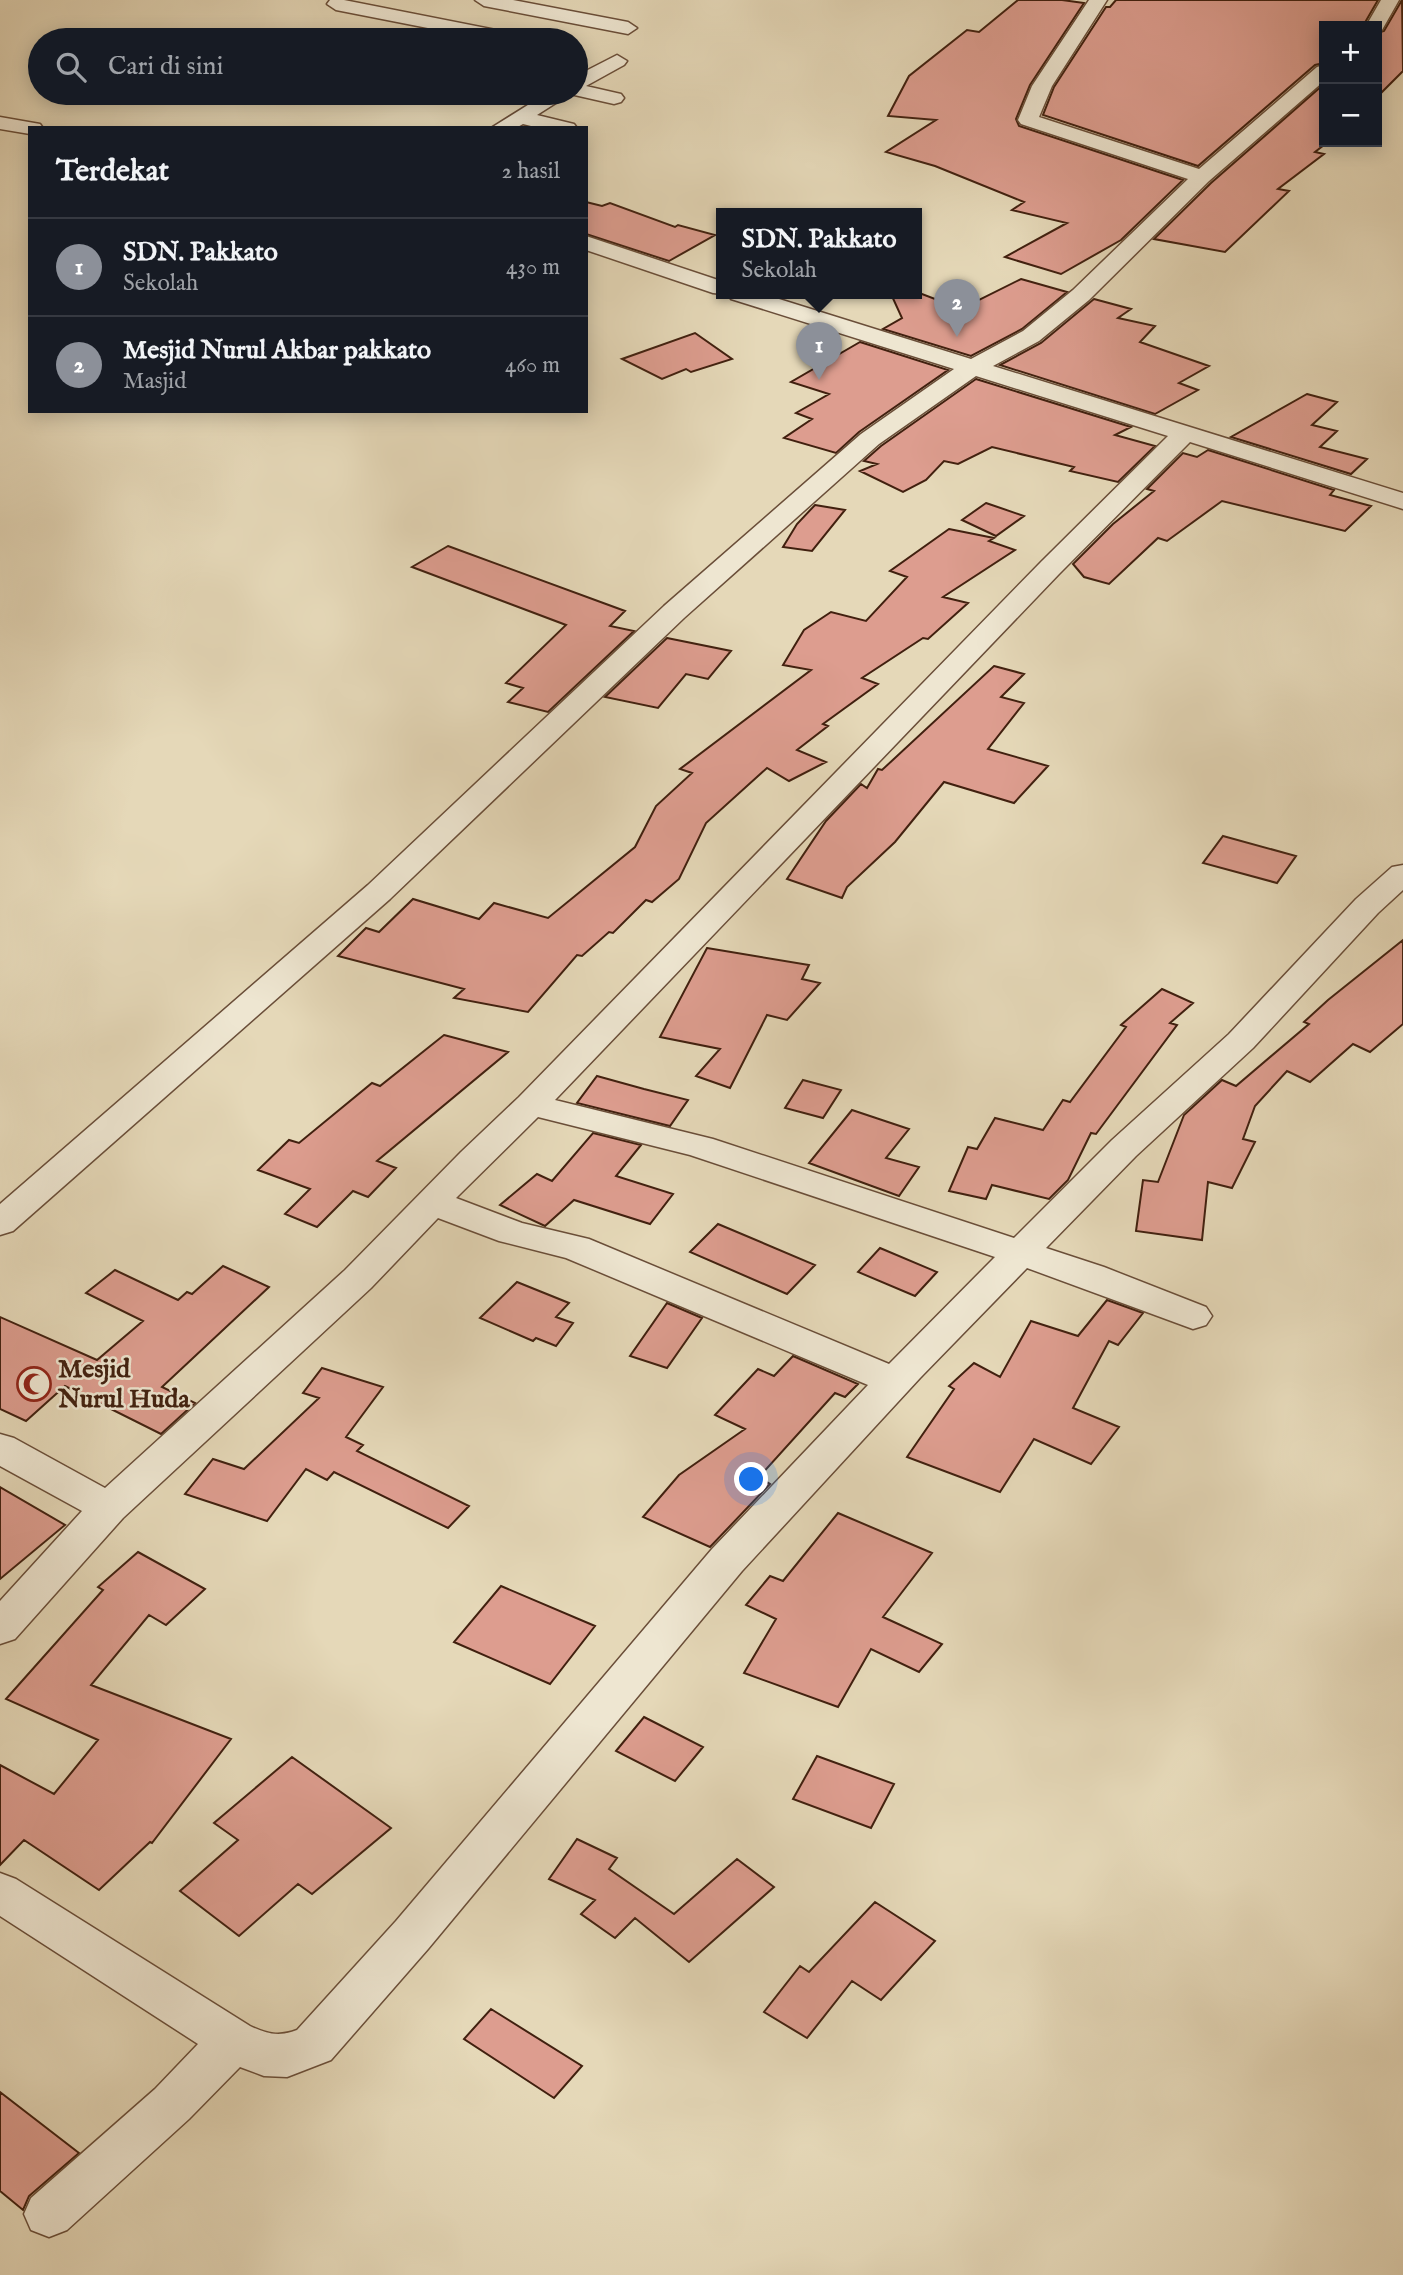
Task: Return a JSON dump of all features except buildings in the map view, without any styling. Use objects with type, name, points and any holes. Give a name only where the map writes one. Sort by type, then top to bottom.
[{"type":"street","points":[[484,0],[628,28]]},
{"type":"street","points":[[509,28],[561,0]]},
{"type":"street","points":[[1098,0],[1042,86],[1028,120],[1202,177]]},
{"type":"street","points":[[1379,21],[1390,0]]},
{"type":"street","points":[[336,4],[454,28]]},
{"type":"street","points":[[588,77],[617,61],[589,55]]},
{"type":"street","points":[[0,1223],[379,892],[665,620],[870,439],[971,368],[1031,336],[1081,295],[1202,177],[1319,75]]},
{"type":"street","points":[[588,93],[614,98]]},
{"type":"street","points":[[510,123],[541,105]]},
{"type":"street","points":[[0,123],[28,127]]},
{"type":"street","points":[[510,123],[544,126]]},
{"type":"street","points":[[588,244],[716,286]]},
{"type":"street","points":[[755,299],[1403,501]]},
{"type":"street","points":[[0,1628],[108,1508],[358,1279],[531,1105],[1050,568],[1184,434]]},
{"type":"street","points":[[0,1892],[233,2041],[264,2055],[287,2056],[314,2045],[412,1935],[727,1560],[894,1381],[1019,1254],[1124,1148],[1241,1041],[1367,906],[1403,874]]},
{"type":"street","points":[[531,1105],[701,1147],[1091,1276],[1193,1316]]},
{"type":"street","points":[[432,1202],[512,1233],[576,1248],[894,1381]]},
{"type":"street","points":[[0,1447],[108,1508]]},
{"type":"street","points":[[49,2214],[172,2104],[233,2041]]},
{"type":"place","name":"Mesjid Nurul Akbar pakkato","points":[[957,337]]},
{"type":"place","name":"SDN. Pakkato","points":[[819,380]]},
{"type":"place","name":"Mesjid Nurul Huda","points":[[34,1384]]}]
